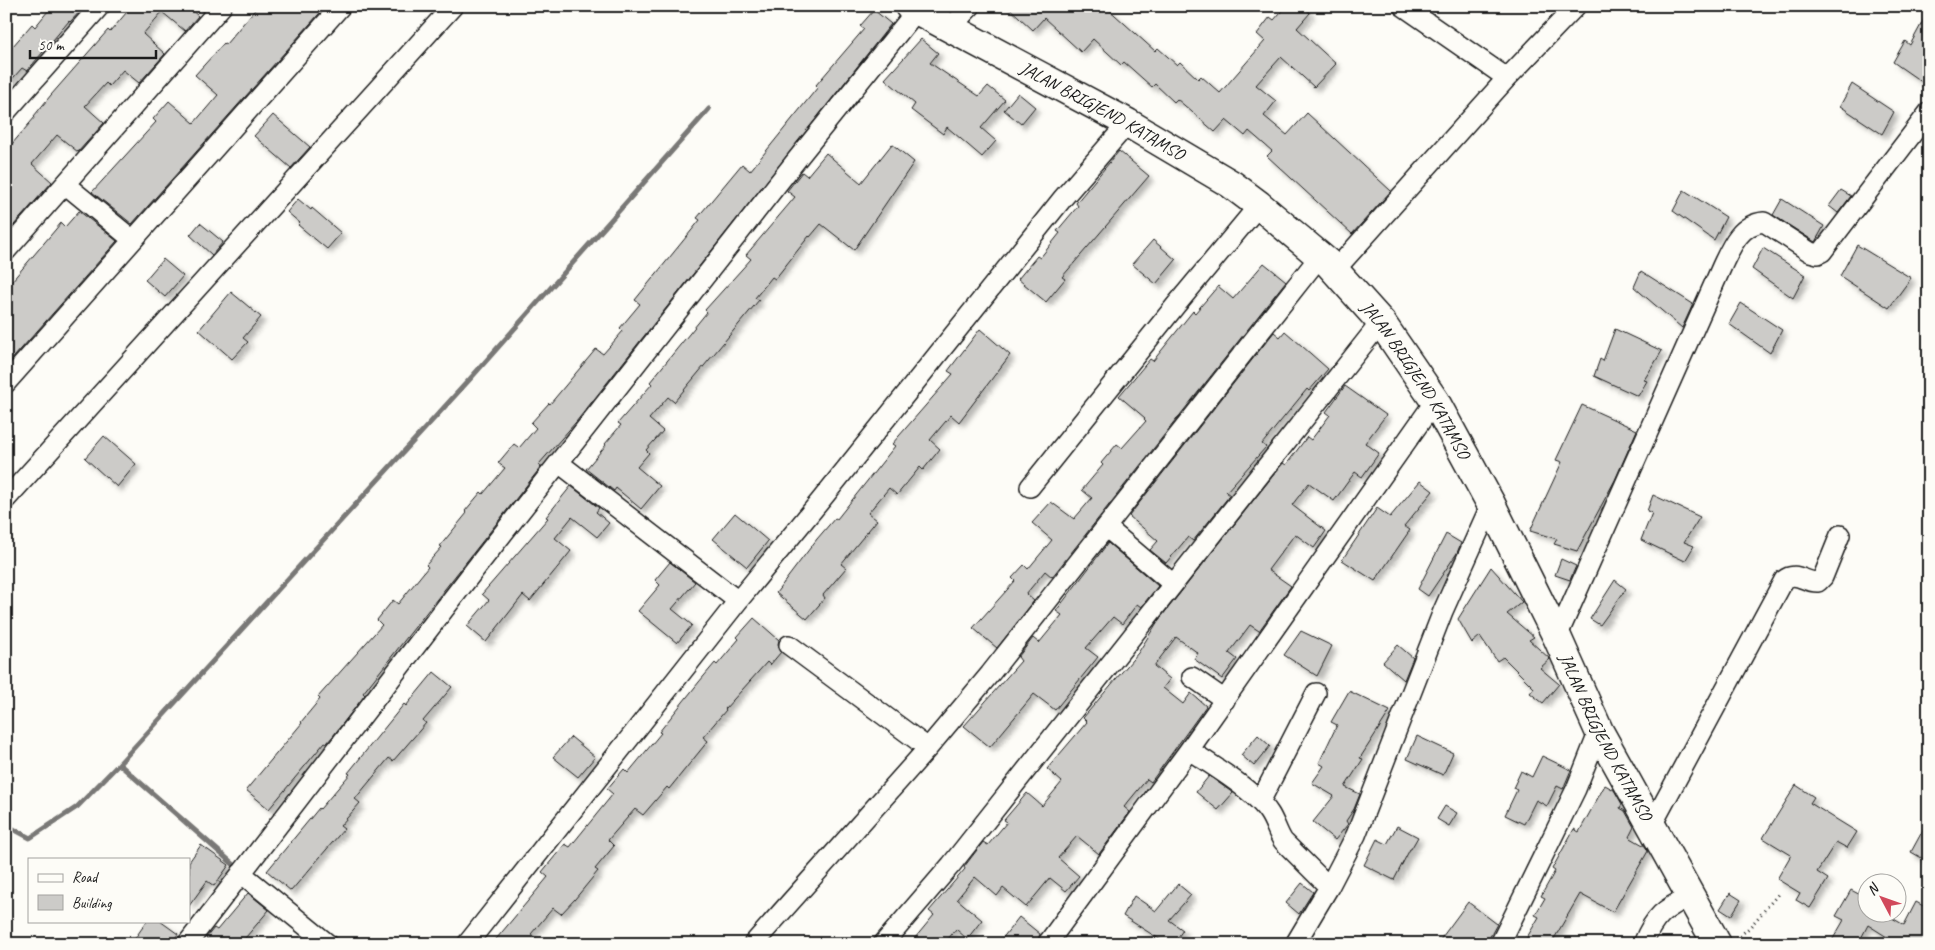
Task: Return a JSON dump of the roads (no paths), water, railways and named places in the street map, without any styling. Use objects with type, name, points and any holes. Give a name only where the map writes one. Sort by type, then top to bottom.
[{"type":"highway","name":"JALAN BRIGJEND KATAMSO","points":[[913,8],[1128,123],[1204,167],[1259,205],[1327,263],[1381,322],[1435,401],[1491,504],[1557,637],[1599,732],[1714,940]]},
{"type":"street","points":[[8,106],[100,6]]},
{"type":"street","points":[[6,251],[222,6]]},
{"type":"street","points":[[6,383],[341,6]]},
{"type":"street","points":[[6,498],[453,6]]},
{"type":"street","points":[[950,28],[971,6]]},
{"type":"street","points":[[1403,6],[1507,78]]},
{"type":"street","points":[[753,944],[928,748],[990,674],[1106,527],[1327,263],[1576,6]]},
{"type":"street","points":[[187,944],[240,873],[913,8]]},
{"type":"street","points":[[1557,637],[1722,266],[1738,235],[1753,224],[1764,222],[1810,252],[1818,254],[1822,252],[1929,112]]},
{"type":"street","points":[[467,944],[738,600],[821,500],[1063,198],[1128,123]]},
{"type":"street","points":[[66,185],[133,240]]},
{"type":"street","points":[[1030,487],[1259,205]]},
{"type":"street","points":[[883,944],[951,865],[1381,322]]},
{"type":"street","points":[[1047,944],[1225,700],[1435,401]]},
{"type":"street","points":[[559,464],[738,600]]},
{"type":"street","points":[[1295,944],[1329,887],[1356,835],[1443,611],[1491,504]]},
{"type":"street","points":[[1106,527],[1173,584]]},
{"type":"street","points":[[1652,825],[1784,580],[1789,576],[1795,575],[1812,582],[1818,582],[1823,577],[1840,535]]},
{"type":"street","points":[[789,645],[928,748]]},
{"type":"street","points":[[1192,677],[1225,700]]},
{"type":"street","points":[[1260,802],[1316,693]]},
{"type":"street","points":[[1500,944],[1576,789],[1599,732]]},
{"type":"street","points":[[1189,750],[1225,774],[1260,802],[1269,813],[1277,833],[1283,841],[1329,887]]},
{"type":"street","points":[[240,873],[328,944]]},
{"type":"street","points":[[1643,944],[1660,914],[1670,906],[1691,896]]},
{"type":"waterway","points":[[240,870],[119,764],[470,379],[709,109]]},
{"type":"waterway","points":[[6,825],[30,838],[77,807],[119,764]]}]
